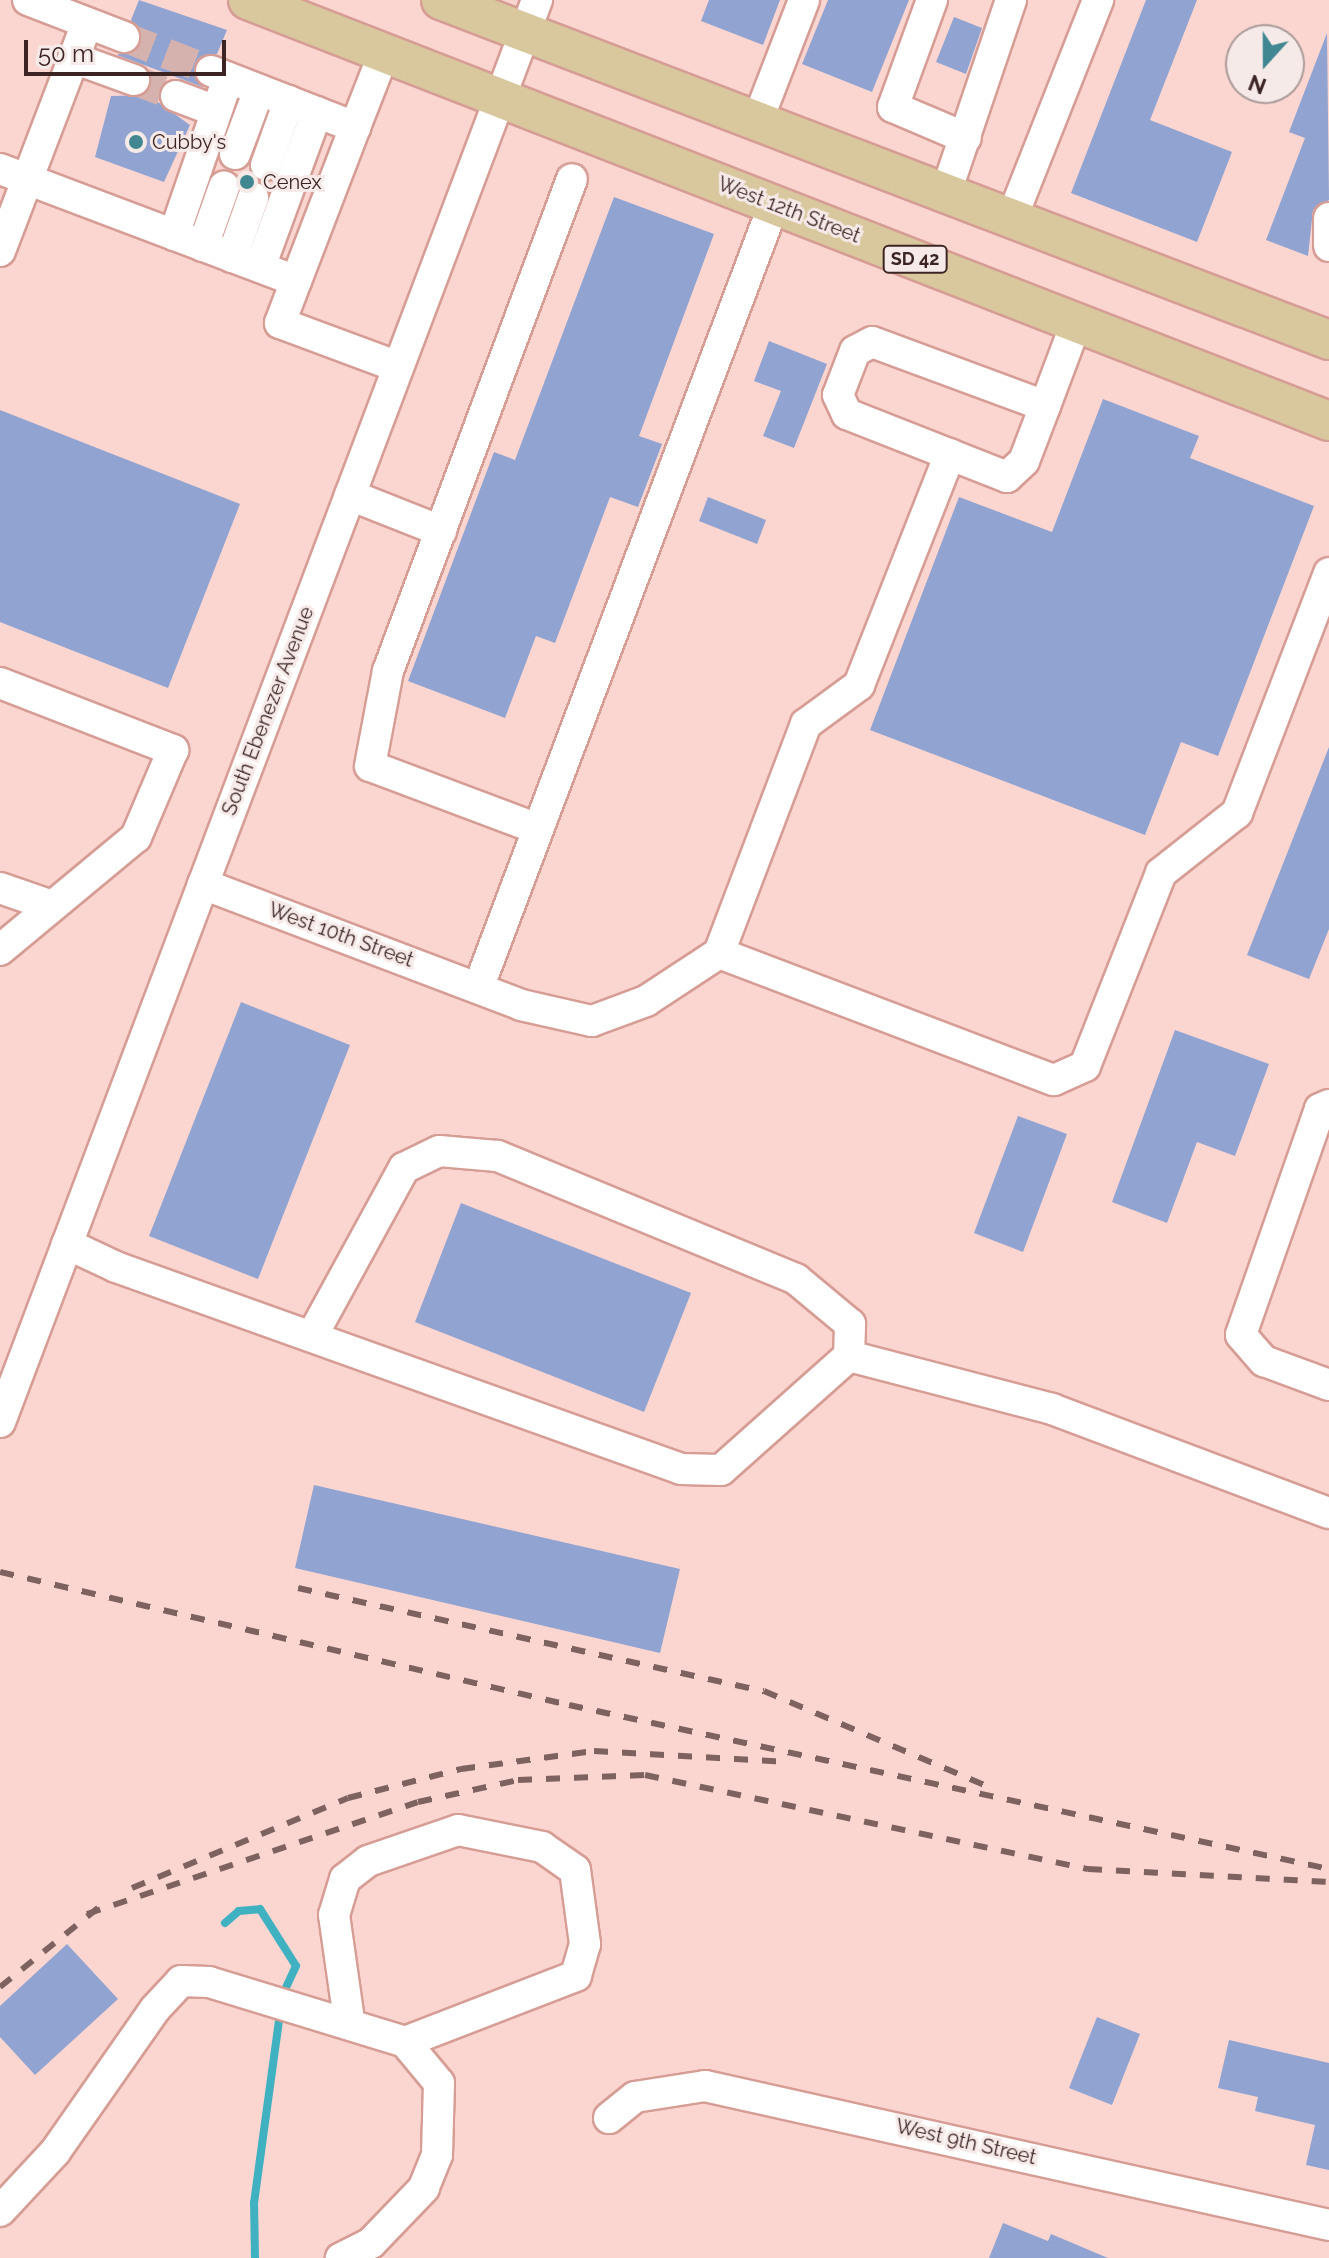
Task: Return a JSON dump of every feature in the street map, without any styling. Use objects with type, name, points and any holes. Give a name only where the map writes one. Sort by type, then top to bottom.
[{"type":"main road","name":"West 12th Street","points":[[248,0],[1329,421]]},
{"type":"main road","points":[[441,0],[531,16],[757,122],[1329,338]]},
{"type":"street","points":[[28,0],[124,37]]},
{"type":"street","points":[[757,122],[804,0]]},
{"type":"street","points":[[932,0],[893,107],[966,138]]},
{"type":"street","points":[[945,195],[1011,0]]},
{"type":"street","points":[[1011,220],[1098,0]]},
{"type":"street","name":"South Ebenezer Avenue","points":[[0,1422],[531,16]]},
{"type":"street","points":[[0,251],[14,174],[73,58],[87,23]]},
{"type":"street","points":[[384,53],[280,323],[398,367]]},
{"type":"street","points":[[73,58],[134,80]]},
{"type":"street","points":[[174,235],[216,111],[219,74],[355,127]]},
{"type":"street","points":[[235,154],[259,90]]},
{"type":"street","points":[[176,96],[216,111]]},
{"type":"street","points":[[266,165],[289,101]]},
{"type":"street","points":[[246,262],[317,112]]},
{"type":"street","points":[[14,174],[296,281]]},
{"type":"street","points":[[538,829],[370,766],[388,671],[572,179]]},
{"type":"street","points":[[203,246],[224,187]]},
{"type":"street","points":[[246,262],[253,198]]},
{"type":"street","points":[[479,986],[774,204]]},
{"type":"street","points":[[1329,218],[1329,246]]},
{"type":"street","points":[[1045,406],[872,342],[855,351],[838,395],[847,414],[1007,477],[1024,461],[1045,406],[1077,321]]},
{"type":"street","points":[[950,454],[859,685],[806,724],[719,953],[1054,1080],[1085,1066],[1161,873],[1237,813],[1329,573]]},
{"type":"street","points":[[350,495],[441,531]]},
{"type":"street","points":[[0,683],[173,750],[136,837],[0,950]]},
{"type":"street","name":"West 10th Street","points":[[203,884],[479,986],[521,1005],[592,1021],[646,1001],[719,953]]},
{"type":"street","points":[[0,888],[52,906]]},
{"type":"street","points":[[1329,1105],[1320,1109],[1241,1335],[1264,1361],[1329,1385]]},
{"type":"street","points":[[67,1244],[681,1469],[721,1470],[849,1356],[850,1324],[796,1279],[497,1156],[439,1151],[404,1168],[313,1334]]},
{"type":"street","points":[[849,1356],[1052,1409],[1329,1513]]},
{"type":"street","points":[[349,2020],[334,1915],[345,1879],[368,1861],[458,1830],[542,1847],[575,1870],[585,1944],[576,1976],[405,2042]]},
{"type":"street","points":[[0,2211],[55,2152],[181,1981],[209,1982],[349,2020],[405,2042],[439,2083],[437,2155],[410,2207],[371,2243],[341,2258]]},
{"type":"street","name":"West 9th Street","points":[[609,2118],[635,2097],[705,2086],[1329,2225]]},
{"type":"building","points":[[139,0],[227,30],[217,54],[195,64],[203,87],[117,55],[140,44],[131,20]]},
{"type":"building","points":[[709,0],[780,0],[763,45],[701,21]]},
{"type":"building","points":[[828,0],[909,0],[872,92],[802,64]]},
{"type":"building","points":[[1146,0],[1197,0],[1150,120],[1232,152],[1197,242],[1071,193]]},
{"type":"building","points":[[954,17],[982,28],[966,74],[936,62]]},
{"type":"building","points":[[1327,33],[1329,200],[1313,210],[1308,256],[1266,240],[1305,138],[1289,132],[1300,104],[1305,104],[1305,90]]},
{"type":"building","points":[[148,95],[190,125],[164,182],[95,157],[111,96]]},
{"type":"building","points":[[614,197],[714,234],[639,436],[662,444],[638,507],[610,497],[555,643],[536,636],[505,718],[408,681],[494,452],[515,460]]},
{"type":"building","points":[[769,341],[827,364],[794,448],[763,436],[781,391],[754,381]]},
{"type":"building","points":[[1103,399],[1199,436],[1190,458],[1314,506],[1218,756],[1181,742],[1145,835],[870,730],[959,497],[1052,532]]},
{"type":"building","points":[[0,410],[240,504],[168,688],[0,622]]},
{"type":"building","points":[[708,497],[766,520],[757,544],[699,521]]},
{"type":"building","points":[[1329,747],[1329,929],[1309,979],[1247,955]]},
{"type":"building","points":[[241,1002],[350,1045],[258,1279],[149,1236]]},
{"type":"building","points":[[1175,1030],[1269,1064],[1235,1156],[1197,1142],[1167,1223],[1112,1202]]},
{"type":"building","points":[[1018,1116],[1067,1134],[1023,1252],[974,1233]]},
{"type":"building","points":[[461,1203],[691,1293],[644,1412],[415,1322]]},
{"type":"building","points":[[314,1485],[680,1569],[660,1653],[295,1568]]},
{"type":"building","points":[[67,1944],[118,1999],[35,2075],[0,2037],[0,2006]]},
{"type":"building","points":[[1097,2017],[1140,2034],[1112,2105],[1069,2088]]},
{"type":"building","points":[[1229,2040],[1329,2063],[1329,2170],[1306,2165],[1315,2125],[1255,2111],[1258,2097],[1218,2088]]},
{"type":"building","points":[[1003,2223],[1048,2241],[1051,2234],[1108,2258],[989,2258]]},
{"type":"waterway","points":[[225,1923],[239,1911],[260,1909],[296,1966],[286,1987]]},
{"type":"waterway","points":[[255,2258],[254,2203],[279,2021]]},
{"type":"tunnel","points":[[124,37],[211,71]]},
{"type":"tunnel","points":[[134,80],[176,96]]},
{"type":"railway","points":[[0,1572],[569,1705],[1329,1869]]},
{"type":"railway","points":[[298,1588],[764,1691],[987,1786]]},
{"type":"railway","points":[[132,1888],[348,1798],[461,1769],[594,1751],[789,1762]]},
{"type":"railway","points":[[87,1914],[418,1802],[518,1780],[645,1775],[1088,1869],[1329,1882]]},
{"type":"railway","points":[[0,1987],[98,1908]]},
{"type":"place","name":"Cubby's","points":[[136,142]]},
{"type":"place","name":"Cenex","points":[[247,182]]}]
